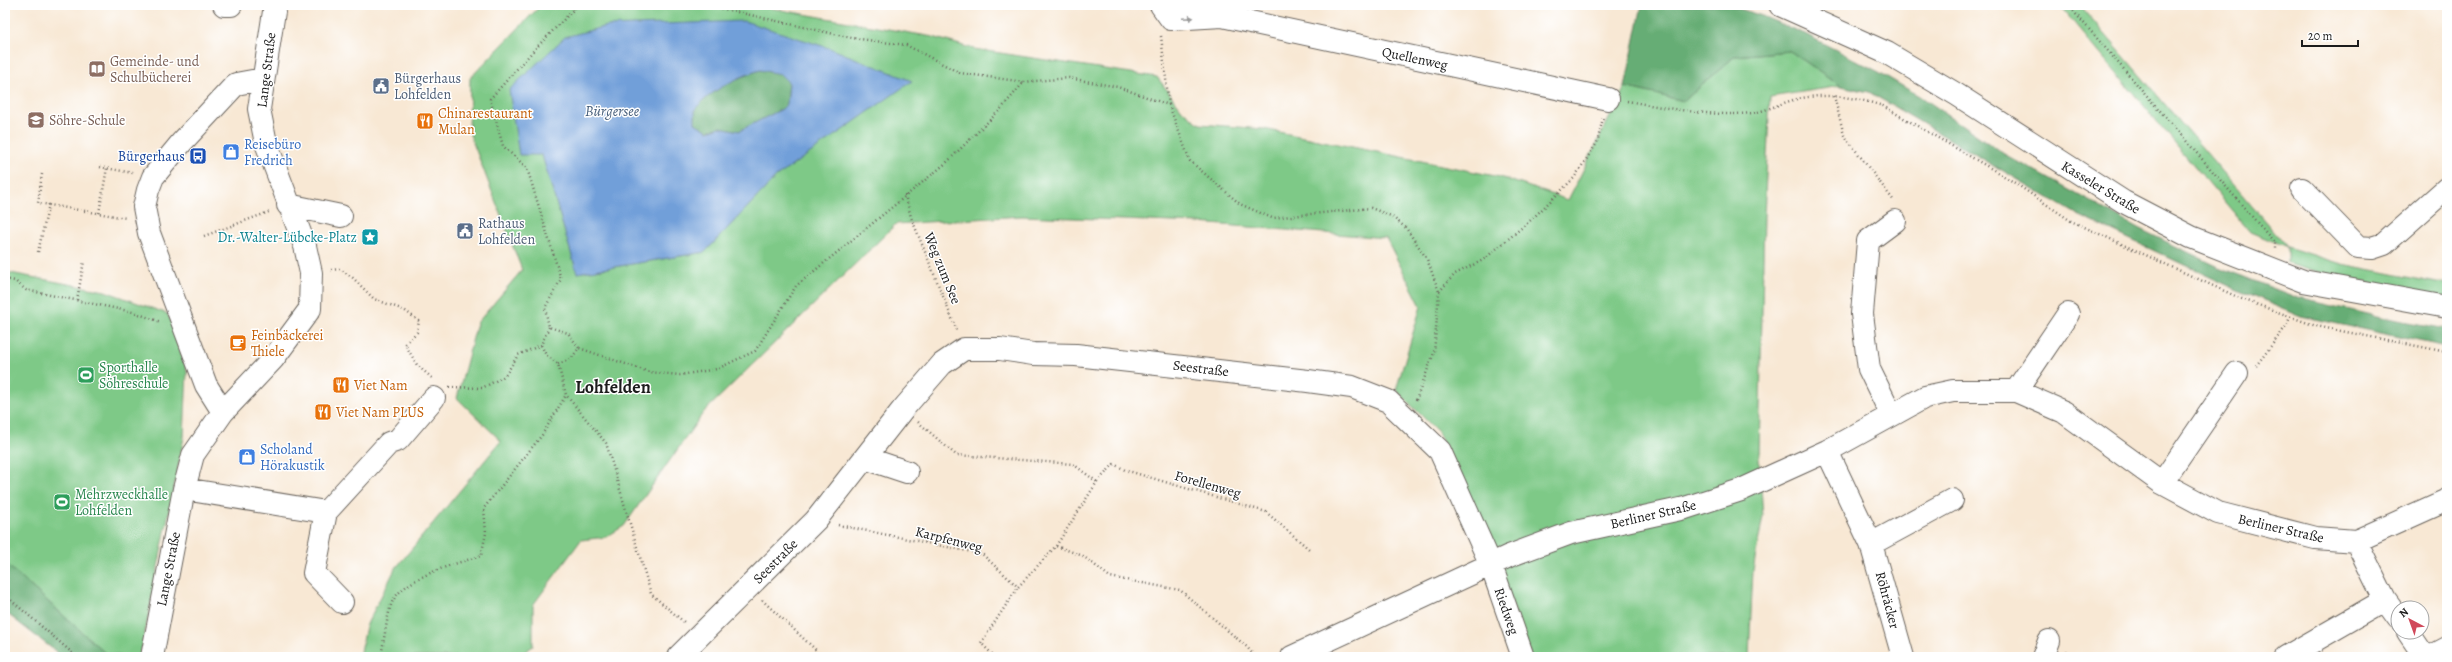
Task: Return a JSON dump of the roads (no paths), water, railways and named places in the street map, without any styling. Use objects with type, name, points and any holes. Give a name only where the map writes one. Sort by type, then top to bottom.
[{"type":"street","points":[[224,5],[231,5]]},
{"type":"street","name":"Lange Straße","points":[[152,657],[184,489],[193,455],[223,412],[273,359],[310,309],[311,274],[305,246],[288,205],[266,143],[259,109],[275,5]]},
{"type":"street","name":"Quellenweg","points":[[1161,5],[1171,19],[1215,11],[1608,99]]},
{"type":"street","name":"Kasseler Straße","points":[[1780,5],[1887,53],[1956,94],[2124,202],[2191,237],[2303,281],[2447,307]]},
{"type":"street","points":[[223,412],[206,385],[147,222],[144,208],[153,177],[182,142],[236,84],[263,79]]},
{"type":"street","points":[[2302,189],[2358,247],[2372,248],[2384,244],[2447,188]]},
{"type":"street","points":[[288,205],[341,216]]},
{"type":"street","points":[[1891,414],[1869,369],[1862,314],[1868,241],[1896,221]]},
{"type":"street","points":[[2016,391],[2068,314]]},
{"type":"street","name":"Seestraße","points":[[678,657],[816,520],[903,409],[942,364],[964,349],[1000,349],[1033,354],[1076,355],[1352,387],[1388,401],[1407,422],[1440,451],[1491,564]]},
{"type":"street","points":[[2162,483],[2237,373]]},
{"type":"street","points":[[342,602],[314,573],[326,512],[389,443],[398,440],[437,389]]},
{"type":"street","name":"Berliner Straße","points":[[1292,657],[1491,564],[1571,533],[1684,508],[1741,490],[1827,451],[1891,414],[1925,397],[1953,391],[2016,391],[2064,412],[2162,483],[2218,513],[2315,538],[2356,541],[2447,500]]},
{"type":"street","name":"Röhräcker","points":[[1827,451],[1871,544],[1903,657]]},
{"type":"street","points":[[865,458],[907,472]]},
{"type":"street","points":[[184,489],[326,512]]},
{"type":"street","points":[[1871,544],[1952,500]]},
{"type":"street","points":[[2356,541],[2385,600],[2390,607]]},
{"type":"street","name":"Riedweg","points":[[1491,564],[1523,657]]},
{"type":"street","points":[[2286,657],[2385,600]]},
{"type":"street","points":[[2413,640],[2425,657]]},
{"type":"street","points":[[2430,657],[2447,648]]},
{"type":"water","name":"Bürgersee","points":[[744,21],[832,49],[912,81],[776,177],[705,252],[577,273],[542,155],[519,155],[509,90],[565,37],[607,26]],"holes":[[[760,70],[780,74],[789,83],[787,104],[782,109],[739,131],[720,127],[708,131],[695,123],[695,109],[716,90],[724,85]]]},
{"type":"place","name":"Gemeinde- und Schulbücherei","points":[[97,69]]},
{"type":"place","name":"Bürgerhaus Lohfelden","points":[[381,86]]},
{"type":"place","name":"Söhre-Schule","points":[[36,120]]},
{"type":"place","name":"Chinarestaurant Mulan","points":[[425,121]]},
{"type":"place","name":"Reisebüro Fredrich","points":[[231,152]]},
{"type":"place","name":"Bürgerhaus","points":[[198,156]]},
{"type":"place","name":"Rathaus Lohfelden","points":[[465,231]]},
{"type":"place","name":"Dr.-Walter-Lübcke-Platz","points":[[370,237]]},
{"type":"place","name":"Feinbäckerei Thiele","points":[[238,343]]},
{"type":"place","name":"Sporthalle Söhreschule","points":[[86,375]]},
{"type":"place","name":"Viet Nam","points":[[341,385]]},
{"type":"place","name":"Viet Nam PLUS","points":[[323,412]]},
{"type":"place","name":"Scholand Hörakustik","points":[[247,457]]},
{"type":"place","name":"Mehrzweckhalle Lohfelden","points":[[62,502]]},
{"type":"district","name":"Lohfelden","points":[[613,387]]}]
